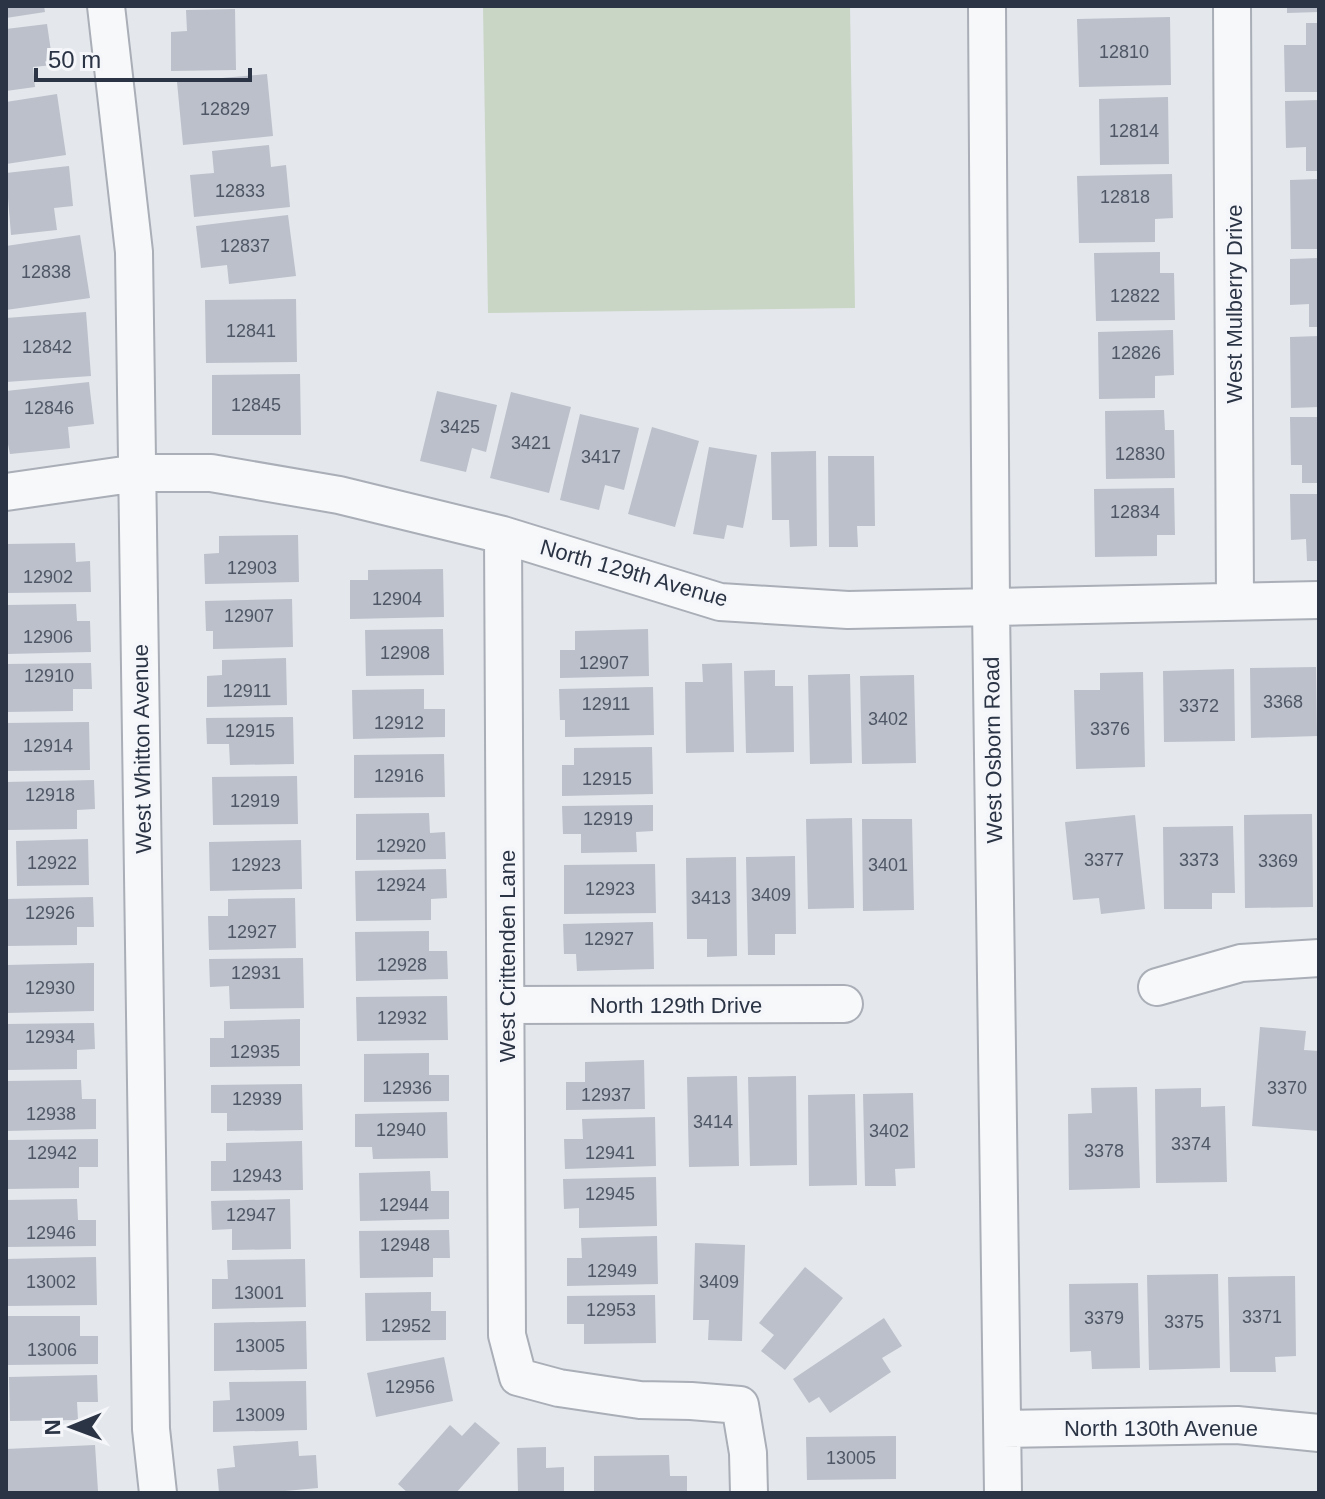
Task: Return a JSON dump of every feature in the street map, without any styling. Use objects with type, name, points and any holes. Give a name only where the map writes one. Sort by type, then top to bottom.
[{"type":"street","name":"West Whitton Avenue","points":[[106,6],[134,252],[151,1429],[158,1493]]},
{"type":"street","name":"West Osborn Road","points":[[987,6],[991,607],[1003,1493]]},
{"type":"street","name":"West Mulberry Drive","points":[[1232,6],[1235,601]]},
{"type":"street","name":"North 129th Avenue","points":[[6,492],[138,473],[211,473],[339,495],[503,535],[720,602],[848,610],[1319,600]]},
{"type":"street","name":"West Crittenden Lane","points":[[503,535],[507,1335],[518,1377],[559,1388],[640,1400],[740,1405],[748,1453],[749,1493]]},
{"type":"street","points":[[1157,987],[1241,963],[1319,958]]},
{"type":"street","name":"North 129th Drive","points":[[507,1005],[844,1004]]},
{"type":"street","name":"North 130th Avenue","points":[[1004,1429],[1237,1425],[1319,1433]]},
{"type":"green space","points":[[483,6],[850,6],[855,308],[488,313]]},
{"type":"building","points":[[6,6],[44,6],[45,12],[6,18]]},
{"type":"building","points":[[1287,6],[1319,6],[1319,12],[1287,13]]},
{"type":"building","points":[[235,9],[236,70],[171,71],[171,32],[187,31],[186,10]]},
{"type":"building","points":[[1170,17],[1171,85],[1079,87],[1077,19]]},
{"type":"building","points":[[1306,23],[1319,23],[1319,92],[1285,92],[1284,45],[1306,45]]},
{"type":"building","points":[[47,24],[53,65],[33,67],[35,87],[6,91],[6,29]]},
{"type":"building","points":[[267,74],[273,136],[183,145],[177,82]]},
{"type":"building","points":[[57,94],[66,155],[6,164],[6,102]]},
{"type":"building","points":[[1168,97],[1169,164],[1100,165],[1099,99]]},
{"type":"building","points":[[1319,100],[1319,171],[1306,171],[1306,147],[1286,148],[1285,101]]},
{"type":"building","points":[[269,145],[271,167],[286,165],[290,207],[194,217],[190,175],[214,173],[212,151]]},
{"type":"building","points":[[69,166],[73,206],[54,208],[57,230],[11,235],[6,173]]},
{"type":"building","points":[[1172,174],[1173,218],[1155,219],[1155,242],[1079,243],[1077,176]]},
{"type":"building","points":[[1319,179],[1319,249],[1291,249],[1290,180]]},
{"type":"building","points":[[288,215],[296,276],[229,284],[227,265],[201,268],[196,226]]},
{"type":"building","points":[[80,235],[90,298],[6,310],[6,246]]},
{"type":"building","points":[[1160,252],[1160,273],[1174,273],[1175,320],[1096,321],[1094,253]]},
{"type":"building","points":[[1319,258],[1319,327],[1309,327],[1309,304],[1290,305],[1290,259]]},
{"type":"building","points":[[296,299],[297,362],[206,363],[205,300]]},
{"type":"building","points":[[86,312],[91,376],[6,382],[6,318]]},
{"type":"building","points":[[1173,330],[1174,375],[1155,376],[1155,398],[1099,399],[1098,332]]},
{"type":"building","points":[[1319,336],[1319,407],[1291,408],[1290,337]]},
{"type":"building","points":[[300,374],[301,435],[212,435],[212,375]]},
{"type":"building","points":[[89,382],[94,424],[68,427],[70,448],[10,454],[6,434],[6,391]]},
{"type":"building","points":[[437,391],[497,405],[486,452],[472,448],[466,472],[420,461]]},
{"type":"building","points":[[511,392],[571,407],[549,493],[490,478]]},
{"type":"building","points":[[1164,410],[1165,430],[1174,430],[1175,478],[1106,479],[1105,411]]},
{"type":"building","points":[[580,414],[639,428],[624,490],[605,485],[599,510],[560,500]]},
{"type":"building","points":[[1290,417],[1319,417],[1319,483],[1302,483],[1302,465],[1291,465]]},
{"type":"building","points":[[652,427],[699,441],[675,527],[628,514]]},
{"type":"building","points":[[709,447],[757,455],[743,528],[727,525],[724,539],[693,534]]},
{"type":"building","points":[[816,451],[817,546],[790,547],[789,520],[772,520],[771,452]]},
{"type":"building","points":[[828,456],[874,456],[875,526],[857,526],[858,547],[829,547]]},
{"type":"building","points":[[1174,488],[1175,535],[1157,535],[1157,556],[1095,557],[1094,489]]},
{"type":"building","points":[[1290,494],[1319,494],[1319,561],[1307,561],[1306,539],[1291,540]]},
{"type":"building","points":[[298,535],[299,582],[205,584],[204,554],[219,553],[219,536]]},
{"type":"building","points":[[75,543],[76,562],[90,561],[91,592],[6,593],[6,544]]},
{"type":"building","points":[[443,569],[444,617],[350,619],[350,580],[368,580],[368,570]]},
{"type":"building","points":[[292,599],[293,647],[213,649],[213,631],[206,631],[205,601]]},
{"type":"building","points":[[76,604],[77,621],[90,621],[91,652],[6,654],[6,605]]},
{"type":"building","points":[[443,629],[444,675],[366,676],[365,630]]},
{"type":"building","points":[[648,629],[649,676],[560,678],[560,650],[575,650],[575,631]]},
{"type":"building","points":[[286,658],[287,705],[207,707],[207,676],[222,675],[222,660]]},
{"type":"building","points":[[91,663],[92,689],[73,689],[73,711],[6,712],[6,664]]},
{"type":"building","points":[[732,663],[734,752],[686,753],[685,682],[703,682],[702,664]]},
{"type":"building","points":[[1316,667],[1317,736],[1251,738],[1250,668]]},
{"type":"building","points":[[1234,669],[1235,741],[1164,742],[1163,671]]},
{"type":"building","points":[[775,670],[775,686],[793,686],[794,752],[746,753],[744,671]]},
{"type":"building","points":[[1143,672],[1145,767],[1076,769],[1074,690],[1100,690],[1100,673]]},
{"type":"building","points":[[850,674],[852,763],[810,764],[808,675]]},
{"type":"building","points":[[914,675],[916,763],[862,764],[860,676]]},
{"type":"building","points":[[653,687],[654,735],[565,737],[565,720],[560,720],[559,689]]},
{"type":"building","points":[[424,689],[424,709],[445,709],[445,737],[353,739],[352,690]]},
{"type":"building","points":[[293,717],[294,764],[230,765],[229,744],[207,744],[206,718]]},
{"type":"building","points":[[89,722],[90,770],[6,771],[6,723]]},
{"type":"building","points":[[652,747],[653,794],[562,796],[562,765],[574,765],[574,748]]},
{"type":"building","points":[[444,754],[445,797],[354,798],[354,755]]},
{"type":"building","points":[[297,776],[298,824],[213,825],[212,777]]},
{"type":"building","points":[[94,780],[95,809],[77,810],[77,829],[6,830],[6,782]]},
{"type":"building","points":[[653,805],[653,831],[636,832],[637,852],[581,853],[581,834],[563,834],[562,806]]},
{"type":"building","points":[[429,813],[430,833],[445,832],[446,859],[356,860],[356,814]]},
{"type":"building","points":[[1312,814],[1313,907],[1245,908],[1244,815]]},
{"type":"building","points":[[1135,815],[1145,909],[1101,914],[1099,898],[1073,900],[1065,822]]},
{"type":"building","points":[[852,818],[854,908],[808,909],[806,819]]},
{"type":"building","points":[[862,819],[912,819],[914,910],[863,911]]},
{"type":"building","points":[[1233,826],[1235,893],[1212,893],[1212,909],[1164,909],[1163,827]]},
{"type":"building","points":[[88,839],[89,885],[17,886],[16,841]]},
{"type":"building","points":[[301,840],[302,889],[210,891],[209,842]]},
{"type":"building","points":[[795,856],[796,934],[775,934],[775,955],[748,955],[746,857]]},
{"type":"building","points":[[736,857],[737,956],[707,957],[707,939],[687,939],[686,858]]},
{"type":"building","points":[[655,864],[656,913],[564,914],[564,865]]},
{"type":"building","points":[[446,869],[447,898],[431,899],[431,920],[356,921],[355,871]]},
{"type":"building","points":[[93,897],[94,927],[77,927],[77,945],[6,946],[6,899]]},
{"type":"building","points":[[295,898],[296,948],[209,950],[208,916],[228,916],[228,899]]},
{"type":"building","points":[[653,922],[654,969],[577,971],[576,954],[564,954],[563,924]]},
{"type":"building","points":[[429,931],[429,951],[447,951],[448,979],[356,981],[355,932]]},
{"type":"building","points":[[303,958],[304,1008],[230,1009],[229,986],[210,987],[209,959]]},
{"type":"building","points":[[94,963],[94,1011],[6,1013],[6,965]]},
{"type":"building","points":[[447,996],[448,1040],[357,1041],[356,997]]},
{"type":"building","points":[[300,1019],[300,1066],[210,1067],[210,1038],[224,1038],[224,1021]]},
{"type":"building","points":[[94,1023],[95,1049],[77,1050],[77,1069],[6,1070],[6,1024]]},
{"type":"building","points":[[1260,1027],[1306,1031],[1304,1050],[1319,1051],[1319,1131],[1252,1126]]},
{"type":"building","points":[[429,1053],[429,1075],[449,1075],[449,1101],[364,1102],[364,1054]]},
{"type":"building","points":[[644,1060],[645,1109],[566,1110],[566,1082],[585,1082],[585,1062]]},
{"type":"building","points":[[737,1076],[739,1166],[689,1167],[687,1077]]},
{"type":"building","points":[[796,1076],[797,1165],[750,1166],[748,1077]]},
{"type":"building","points":[[81,1080],[82,1099],[96,1099],[96,1129],[6,1131],[6,1081]]},
{"type":"building","points":[[302,1084],[303,1130],[227,1131],[227,1113],[211,1113],[211,1085]]},
{"type":"building","points":[[1137,1087],[1140,1188],[1069,1190],[1068,1114],[1092,1113],[1091,1088]]},
{"type":"building","points":[[1201,1088],[1201,1107],[1225,1106],[1227,1182],[1156,1183],[1155,1089]]},
{"type":"building","points":[[913,1093],[915,1168],[895,1169],[896,1186],[865,1186],[863,1094]]},
{"type":"building","points":[[855,1094],[857,1185],[809,1186],[808,1095]]},
{"type":"building","points":[[447,1112],[448,1158],[373,1159],[372,1147],[355,1147],[355,1114]]},
{"type":"building","points":[[655,1117],[656,1166],[565,1169],[564,1139],[583,1139],[582,1119]]},
{"type":"building","points":[[98,1139],[98,1167],[79,1167],[79,1188],[6,1189],[6,1140]]},
{"type":"building","points":[[302,1141],[303,1190],[211,1191],[211,1161],[226,1161],[226,1143]]},
{"type":"building","points":[[430,1171],[431,1191],[449,1191],[449,1219],[360,1221],[359,1173]]},
{"type":"building","points":[[656,1177],[657,1226],[579,1228],[579,1208],[564,1209],[563,1179]]},
{"type":"building","points":[[77,1199],[78,1220],[96,1220],[96,1246],[6,1247],[6,1200]]},
{"type":"building","points":[[290,1199],[291,1249],[232,1250],[232,1229],[212,1230],[211,1201]]},
{"type":"building","points":[[449,1230],[450,1258],[433,1258],[433,1277],[360,1278],[359,1231]]},
{"type":"building","points":[[657,1236],[658,1284],[567,1286],[567,1258],[582,1258],[581,1238]]},
{"type":"building","points":[[695,1243],[745,1245],[742,1341],[708,1340],[709,1320],[693,1320]]},
{"type":"building","points":[[96,1257],[97,1305],[6,1306],[6,1259]]},
{"type":"building","points":[[305,1259],[306,1307],[212,1309],[212,1279],[228,1279],[227,1260]]},
{"type":"building","points":[[805,1267],[843,1298],[785,1370],[761,1351],[774,1335],[759,1323]]},
{"type":"building","points":[[1218,1274],[1220,1368],[1149,1370],[1147,1275]]},
{"type":"building","points":[[1295,1276],[1296,1356],[1275,1357],[1276,1372],[1230,1372],[1228,1277]]},
{"type":"building","points":[[1138,1283],[1140,1368],[1092,1369],[1091,1351],[1070,1352],[1069,1284]]},
{"type":"building","points":[[431,1292],[431,1311],[446,1311],[446,1340],[366,1341],[365,1293]]},
{"type":"building","points":[[655,1295],[656,1343],[584,1344],[584,1324],[567,1324],[567,1296]]},
{"type":"building","points":[[6,1316],[80,1316],[80,1336],[98,1336],[98,1364],[6,1365]]},
{"type":"building","points":[[884,1318],[902,1346],[882,1358],[891,1372],[830,1413],[819,1397],[809,1403],[793,1379]]},
{"type":"building","points":[[306,1321],[307,1369],[214,1371],[214,1323]]},
{"type":"building","points":[[444,1357],[453,1401],[376,1417],[367,1373]]},
{"type":"building","points":[[97,1375],[98,1402],[77,1402],[78,1420],[10,1421],[9,1377]]},
{"type":"building","points":[[306,1381],[307,1430],[213,1432],[213,1401],[230,1400],[229,1382]]},
{"type":"building","points":[[475,1422],[500,1443],[456,1493],[408,1493],[398,1484],[450,1425],[462,1436]]},
{"type":"building","points":[[896,1436],[896,1479],[807,1480],[806,1437]]},
{"type":"building","points":[[298,1441],[299,1456],[316,1455],[318,1488],[219,1493],[217,1469],[235,1467],[233,1446]]},
{"type":"building","points":[[95,1445],[98,1491],[8,1493],[6,1449]]},
{"type":"building","points":[[546,1447],[546,1468],[564,1467],[564,1493],[518,1493],[517,1448]]},
{"type":"building","points":[[669,1455],[670,1476],[687,1476],[687,1493],[594,1493],[594,1456]]}]
